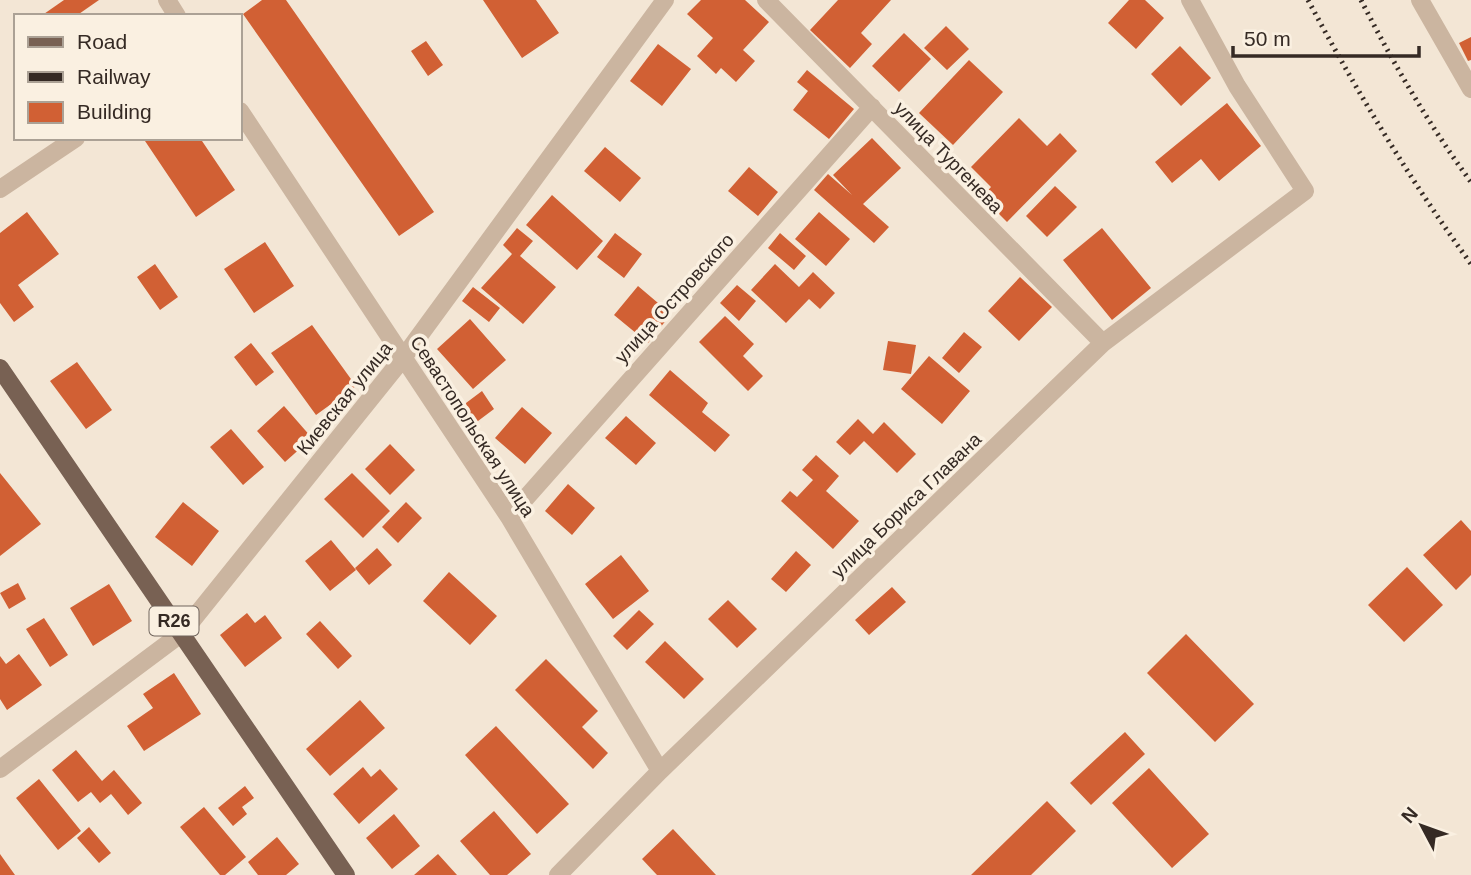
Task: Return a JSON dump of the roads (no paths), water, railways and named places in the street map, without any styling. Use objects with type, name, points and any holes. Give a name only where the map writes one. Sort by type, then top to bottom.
[{"type":"main road","name":"R26","points":[[0,368],[346,875]]},
{"type":"street","name":"Киевская улица","points":[[0,769],[183,633],[403,358],[664,0]]},
{"type":"street","name":"улица Тургенева","points":[[766,0],[1103,343]]},
{"type":"street","name":"улица Бориса Главана","points":[[558,875],[660,771],[1103,343],[1305,191],[1237,86],[1190,0]]},
{"type":"street","points":[[1420,0],[1471,89]]},
{"type":"street","name":"улица Островского","points":[[509,517],[872,107]]},
{"type":"street","name":"Севастопольская улица","points":[[242,114],[509,517],[660,771]]},
{"type":"street","points":[[0,189],[73,140]]},
{"type":"railway","points":[[1308,0],[1385,135],[1471,264]]},
{"type":"railway","points":[[1361,0],[1412,93],[1471,182]]}]
